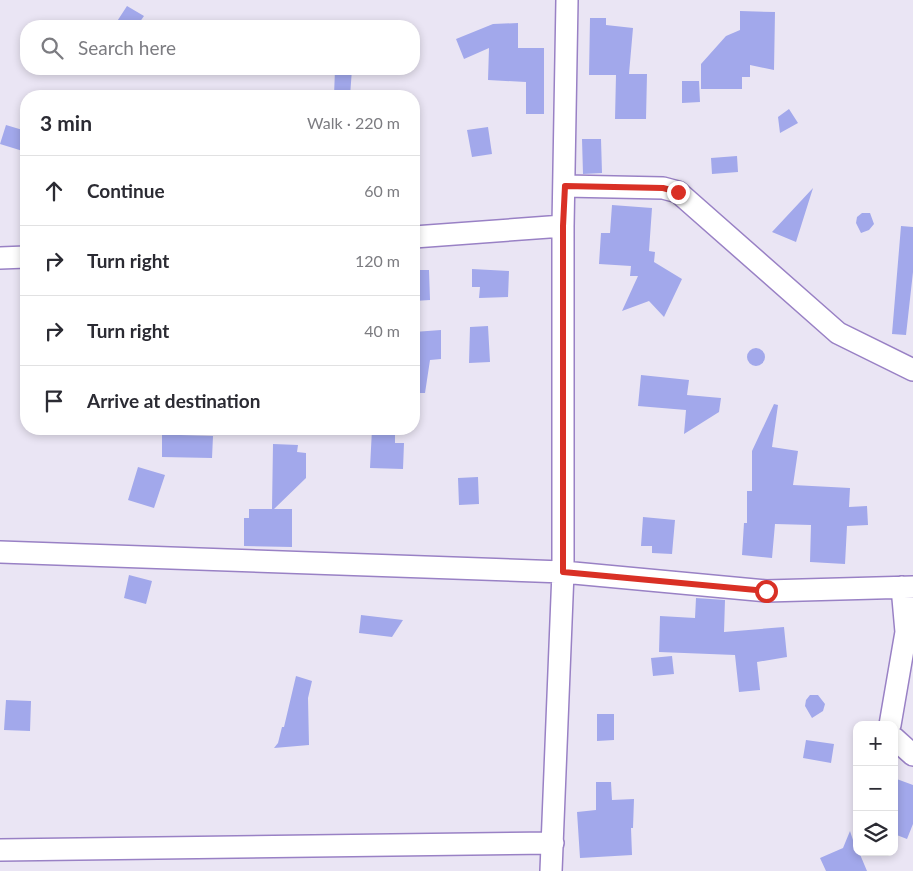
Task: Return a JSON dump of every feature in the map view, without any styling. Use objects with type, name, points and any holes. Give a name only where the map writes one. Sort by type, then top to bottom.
[{"type":"street","points":[[551,871],[563,572],[563,226],[567,0]]},
{"type":"street","points":[[565,186],[663,188],[678,192],[838,333],[913,370]]},
{"type":"street","points":[[420,237],[563,226]]},
{"type":"street","points":[[0,258],[20,257]]},
{"type":"street","points":[[0,552],[563,572],[766,591],[908,587],[906,632],[891,721]]},
{"type":"street","points":[[898,742],[913,755]]},
{"type":"street","points":[[0,850],[553,843]]},
{"type":"building","points":[[127,6],[144,16],[141,20],[118,20]]},
{"type":"building","points":[[740,11],[775,12],[774,70],[750,65],[750,77],[742,77],[742,89],[701,89],[701,64],[726,36],[740,30]]},
{"type":"building","points":[[590,18],[606,18],[606,25],[633,28],[629,74],[647,74],[646,119],[615,119],[616,75],[589,75]]},
{"type":"building","points":[[518,23],[518,48],[544,48],[544,114],[526,114],[526,82],[488,80],[489,48],[464,59],[456,39],[493,24]]},
{"type":"building","points":[[335,75],[352,75],[350,90],[334,90]]},
{"type":"building","points":[[682,81],[699,81],[700,102],[682,103]]},
{"type":"building","points":[[789,109],[798,123],[780,133],[778,117]]},
{"type":"building","points":[[6,125],[20,129],[20,150],[0,144]]},
{"type":"building","points":[[488,127],[492,154],[472,157],[467,130]]},
{"type":"building","points":[[582,139],[601,139],[602,173],[583,174]]},
{"type":"building","points":[[737,156],[738,172],[712,174],[711,158]]},
{"type":"building","points":[[813,188],[796,242],[772,232]]},
{"type":"building","points":[[612,205],[652,208],[649,251],[655,252],[654,262],[682,279],[664,317],[649,301],[622,311],[638,276],[630,276],[631,266],[599,264],[601,233],[610,233]]},
{"type":"building","points":[[862,213],[870,213],[874,224],[869,230],[861,233],[856,223],[857,217]]},
{"type":"building","points":[[901,226],[913,227],[913,272],[906,335],[892,334]]},
{"type":"building","points":[[472,269],[509,271],[508,297],[479,298],[480,287],[472,287]]},
{"type":"building","points":[[420,270],[429,270],[430,300],[420,301]]},
{"type":"building","points":[[488,326],[490,362],[469,363],[470,327]]},
{"type":"building","points":[[441,330],[441,359],[430,360],[425,393],[420,393],[420,332]]},
{"type":"building","points":[[756,348],[762,351],[765,357],[762,363],[756,366],[750,363],[747,357],[750,351]]},
{"type":"building","points":[[641,375],[689,380],[687,395],[721,398],[719,412],[684,434],[686,410],[638,406]]},
{"type":"building","points":[[774,404],[778,405],[772,447],[798,451],[793,485],[850,488],[849,507],[867,506],[868,525],[847,526],[845,564],[810,562],[811,525],[775,524],[772,558],[742,555],[744,523],[747,523],[747,491],[752,491],[752,451]]},
{"type":"building","points":[[162,435],[213,436],[212,458],[162,457]]},
{"type":"building","points":[[372,435],[395,435],[395,443],[404,443],[403,469],[370,468]]},
{"type":"building","points":[[273,444],[298,445],[297,452],[306,453],[306,478],[274,509],[292,509],[292,547],[244,546],[244,518],[249,518],[249,509],[272,509]]},
{"type":"building","points":[[138,467],[165,475],[154,508],[128,500]]},
{"type":"building","points":[[478,477],[479,504],[459,505],[458,478]]},
{"type":"building","points":[[643,517],[675,520],[672,554],[652,553],[652,546],[641,546]]},
{"type":"building","points":[[129,575],[152,581],[146,604],[124,598]]},
{"type":"building","points":[[696,598],[725,600],[724,632],[784,627],[787,657],[757,662],[760,690],[739,692],[735,655],[659,652],[660,616],[695,618]]},
{"type":"building","points":[[361,615],[403,620],[392,637],[359,633]]},
{"type":"building","points":[[672,656],[674,674],[653,676],[651,658]]},
{"type":"building","points":[[296,676],[312,681],[308,698],[309,745],[274,748],[278,743],[282,727],[284,727]]},
{"type":"building","points":[[810,695],[818,695],[825,704],[823,711],[812,718],[805,706],[806,700]]},
{"type":"building","points":[[6,700],[31,701],[30,731],[4,730]]},
{"type":"building","points":[[597,714],[614,714],[614,740],[597,741]]},
{"type":"building","points":[[806,740],[834,744],[831,763],[803,758]]},
{"type":"building","points":[[898,779],[913,785],[913,824],[907,839],[898,836]]},
{"type":"building","points":[[596,782],[611,782],[612,800],[634,799],[633,828],[631,828],[632,855],[580,858],[577,812],[596,810]]},
{"type":"building","points":[[850,831],[853,840],[853,856],[861,856],[867,871],[826,871],[820,858],[843,848]]},
{"type":"route","points":[[678,192],[663,188],[565,186],[563,226],[563,572],[766,591]]}]
